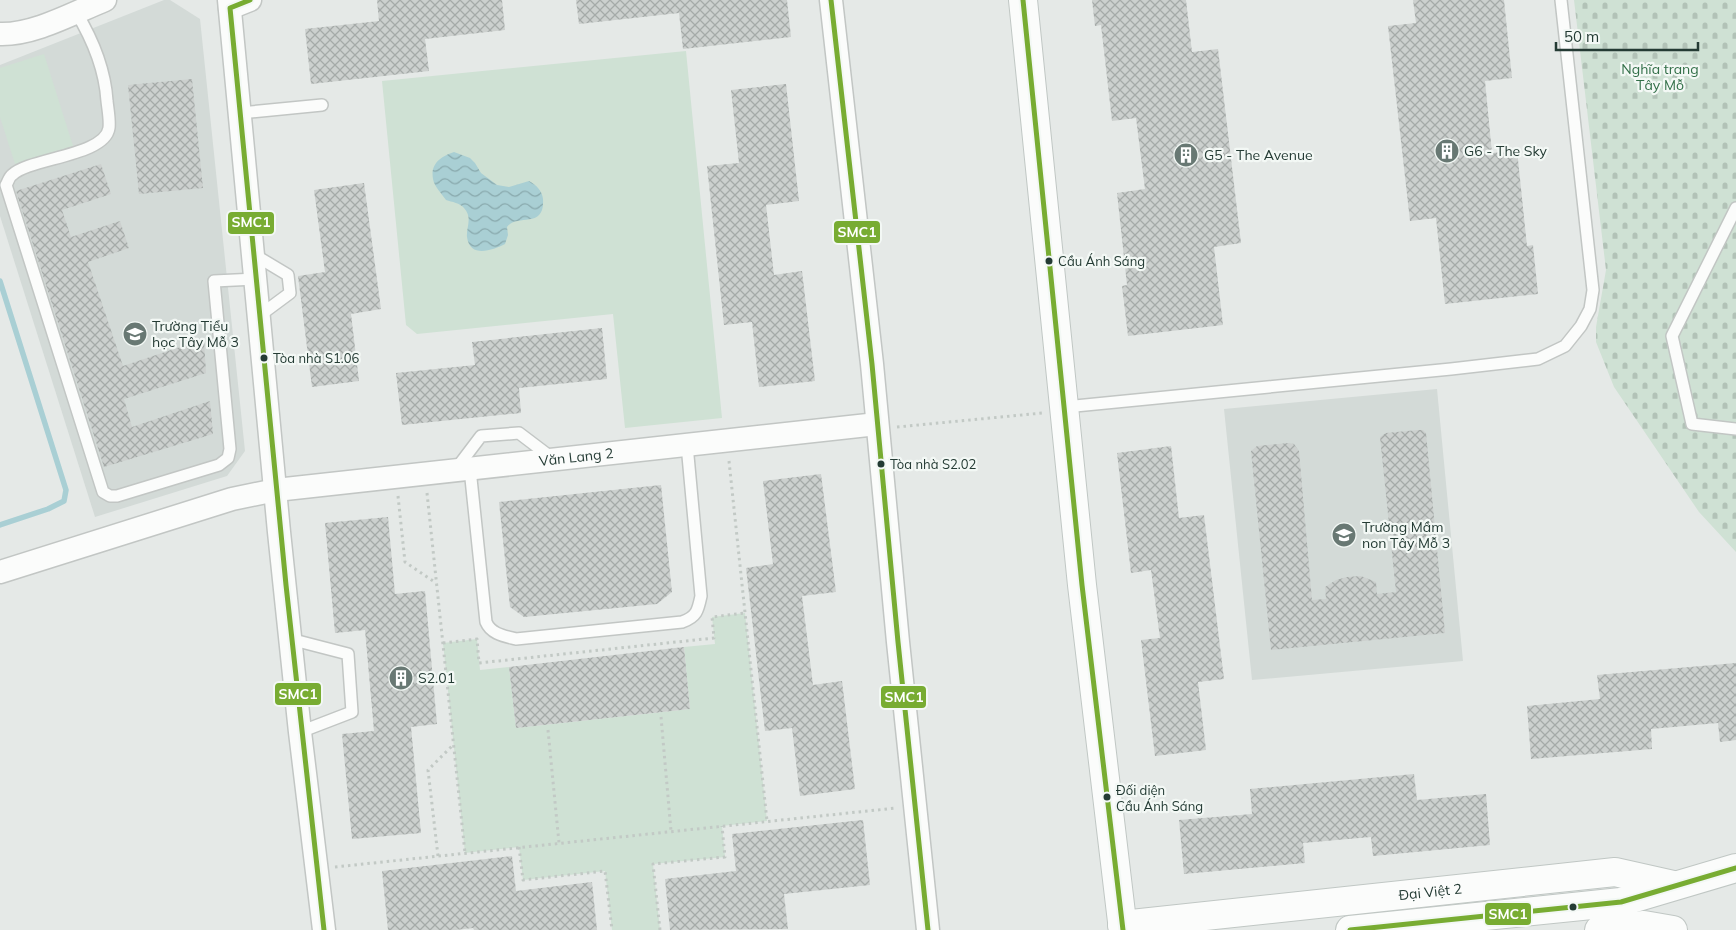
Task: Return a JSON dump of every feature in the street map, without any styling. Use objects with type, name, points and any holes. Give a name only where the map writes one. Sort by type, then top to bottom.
[{"type":"street","points":[[0,34],[15,34],[105,0]]},
{"type":"street","points":[[832,0],[883,426],[898,642],[928,930]]},
{"type":"street","points":[[1022,0],[1058,409],[1082,585],[1122,928]]},
{"type":"street","points":[[236,3],[240,113],[253,254],[290,639],[324,930]]},
{"type":"street","name":"Văn Lang 2","points":[[0,572],[232,499],[276,490],[687,445],[883,426]]},
{"type":"street","name":"Đại Việt 2","points":[[1122,928],[1615,872],[1674,885],[1736,868]]},
{"type":"street","points":[[1350,930],[1621,902],[1674,885]]},
{"type":"street","points":[[1599,930],[1644,925],[1673,930]]},
{"type":"lane","points":[[1058,409],[1538,359],[1565,346],[1581,326],[1590,309],[1593,290],[1561,0]]},
{"type":"lane","points":[[76,12],[93,42],[101,67],[106,90],[109,129],[104,138],[94,146],[25,168],[12,174],[6,185],[103,492],[110,496],[117,496],[219,465],[228,458],[230,448],[214,281],[256,279]]},
{"type":"lane","points":[[240,113],[322,105]]},
{"type":"lane","points":[[1736,208],[1672,336],[1692,424],[1736,429]]},
{"type":"lane","points":[[253,254],[288,275],[290,293],[259,316]]},
{"type":"lane","points":[[554,460],[519,432],[481,436],[463,470],[486,622],[488,628],[494,632],[516,639],[682,622],[690,619],[697,612],[701,596],[687,445]]},
{"type":"lane","points":[[290,639],[348,654],[352,712],[300,732]]},
{"type":"path","points":[[883,426],[1058,409]]},
{"type":"path","points":[[728,458],[767,821]]},
{"type":"path","points":[[427,490],[465,853]]},
{"type":"path","points":[[398,493],[405,562],[437,583]]},
{"type":"path","points":[[661,717],[671,831]]},
{"type":"path","points":[[548,730],[559,843]]},
{"type":"path","points":[[438,856],[428,770],[454,745]]},
{"type":"path","points":[[335,867],[897,808]]},
{"type":"path","points":[[660,930],[653,864],[725,857],[722,826]]},
{"type":"path","points":[[519,847],[523,880],[605,871],[612,930]]},
{"type":"shaded area","name":"Trường Tiểu học Tây Mỗ 3","points":[[164,0],[170,0],[200,19],[245,451],[227,476],[95,517],[0,216],[0,65]]},
{"type":"shaded area","name":"Trường Mầm non Tây Mỗ 3","points":[[1437,389],[1463,661],[1252,680],[1224,409]]},
{"type":"green space","name":"Nghĩa trang Tây Mỗ","points":[[1574,0],[1736,0],[1736,552],[1699,512],[1614,387],[1596,342],[1596,327],[1606,270]]},
{"type":"green space","points":[[686,51],[722,418],[625,428],[613,314],[417,334],[406,325],[382,81]]},
{"type":"green space","points":[[44,54],[73,146],[15,164],[0,117],[0,68]]},
{"type":"green space","points":[[745,613],[767,821],[722,826],[725,857],[653,864],[660,930],[612,930],[605,871],[523,880],[519,847],[465,853],[443,643],[477,639],[480,670],[509,667],[516,728],[690,709],[684,647],[715,644],[712,617]]},
{"type":"water","points":[[454,152],[470,158],[481,173],[497,185],[509,187],[529,181],[534,184],[540,190],[543,199],[540,214],[535,218],[517,221],[507,227],[508,235],[505,244],[483,251],[473,248],[469,244],[467,237],[469,219],[467,212],[460,205],[446,200],[436,187],[433,179],[435,164],[441,158]]},
{"type":"building","points":[[377,0],[502,0],[505,30],[425,39],[429,71],[311,84],[305,29],[379,21]]},
{"type":"building","points":[[576,0],[787,0],[791,37],[683,49],[679,13],[579,24]]},
{"type":"building","name":"G5 - The Avenue","points":[[1092,0],[1186,0],[1192,52],[1218,49],[1241,243],[1214,247],[1223,325],[1128,336],[1122,286],[1127,285],[1117,193],[1145,189],[1136,118],[1112,121],[1101,25],[1095,26]]},
{"type":"building","name":"G6 - The Sky","points":[[1413,0],[1504,0],[1512,78],[1485,81],[1492,153],[1517,150],[1527,246],[1533,245],[1538,294],[1445,304],[1436,218],[1410,221],[1388,26],[1416,23]]},
{"type":"building","points":[[192,79],[203,188],[139,194],[128,85]]},
{"type":"building","points":[[786,84],[799,201],[766,205],[774,275],[802,271],[815,381],[759,387],[752,322],[724,325],[707,166],[739,163],[731,90]]},
{"type":"building","points":[[101,164],[111,194],[62,210],[71,237],[120,221],[129,248],[88,262],[123,366],[204,339],[206,373],[124,399],[132,427],[210,401],[213,434],[104,467],[16,191]]},
{"type":"building","points":[[364,183],[381,309],[351,314],[359,381],[312,387],[298,276],[325,272],[314,190]]},
{"type":"building","points":[[602,328],[607,379],[519,388],[521,413],[402,425],[396,373],[475,365],[472,342]]},
{"type":"building","points":[[1423,430],[1426,433],[1445,633],[1271,650],[1251,451],[1257,446],[1289,443],[1294,444],[1299,451],[1312,600],[1326,599],[1325,587],[1336,580],[1347,577],[1361,576],[1376,582],[1377,594],[1396,592],[1380,437],[1386,433]]},
{"type":"building","points":[[1171,446],[1179,518],[1204,515],[1224,679],[1198,682],[1206,750],[1155,756],[1141,640],[1160,638],[1151,570],[1131,573],[1117,453]]},
{"type":"building","points":[[821,474],[836,592],[802,596],[813,685],[842,681],[855,789],[800,796],[792,728],[765,731],[746,568],[773,564],[763,481]]},
{"type":"building","points":[[661,485],[672,592],[657,604],[524,617],[510,607],[499,502]]},
{"type":"building","name":"S2.01","points":[[388,517],[395,594],[425,591],[437,724],[411,727],[421,833],[352,839],[342,734],[374,731],[365,630],[335,633],[325,523]]},
{"type":"building","points":[[684,647],[690,709],[516,728],[509,667]]},
{"type":"building","points":[[1736,663],[1736,740],[1720,742],[1718,723],[1651,729],[1652,749],[1531,759],[1527,706],[1600,699],[1597,675]]},
{"type":"building","points":[[1414,774],[1417,800],[1486,794],[1490,845],[1373,856],[1371,837],[1303,843],[1305,863],[1184,874],[1179,820],[1252,814],[1250,789]]},
{"type":"building","points":[[863,820],[870,885],[784,894],[788,929],[670,930],[665,879],[736,871],[732,834]]},
{"type":"building","points":[[512,856],[516,891],[592,882],[597,930],[474,930],[473,928],[456,930],[388,930],[382,871]]},
{"type":"waterway","points":[[0,281],[66,490],[64,501],[48,509],[0,525]]},
{"type":"transit line","name":"SMC1","points":[[250,0],[230,8],[286,585],[324,930]]},
{"type":"transit line","name":"SMC1","points":[[831,0],[872,364],[928,930]]},
{"type":"transit line","name":"SMC1","points":[[1023,0],[1082,585],[1123,930]]},
{"type":"transit line","name":"SMC1","points":[[1350,930],[1621,902],[1736,868]]},
{"type":"place","name":"G6 - The Sky","points":[[1447,151]]},
{"type":"place","name":"G5 - The Avenue","points":[[1186,155]]},
{"type":"place","name":"Cầu Ánh Sáng","points":[[1049,261]]},
{"type":"place","name":"Trường Tiểu học Tây Mỗ 3","points":[[135,334]]},
{"type":"place","name":"Tòa nhà S1.06","points":[[264,358]]},
{"type":"place","name":"Tòa nhà S2.02","points":[[881,464]]},
{"type":"place","name":"Trường Mầm non Tây Mỗ 3","points":[[1344,535]]},
{"type":"place","name":"S2.01","points":[[401,678]]},
{"type":"place","name":"Đối diện Cầu Ánh Sáng","points":[[1107,797]]}]
